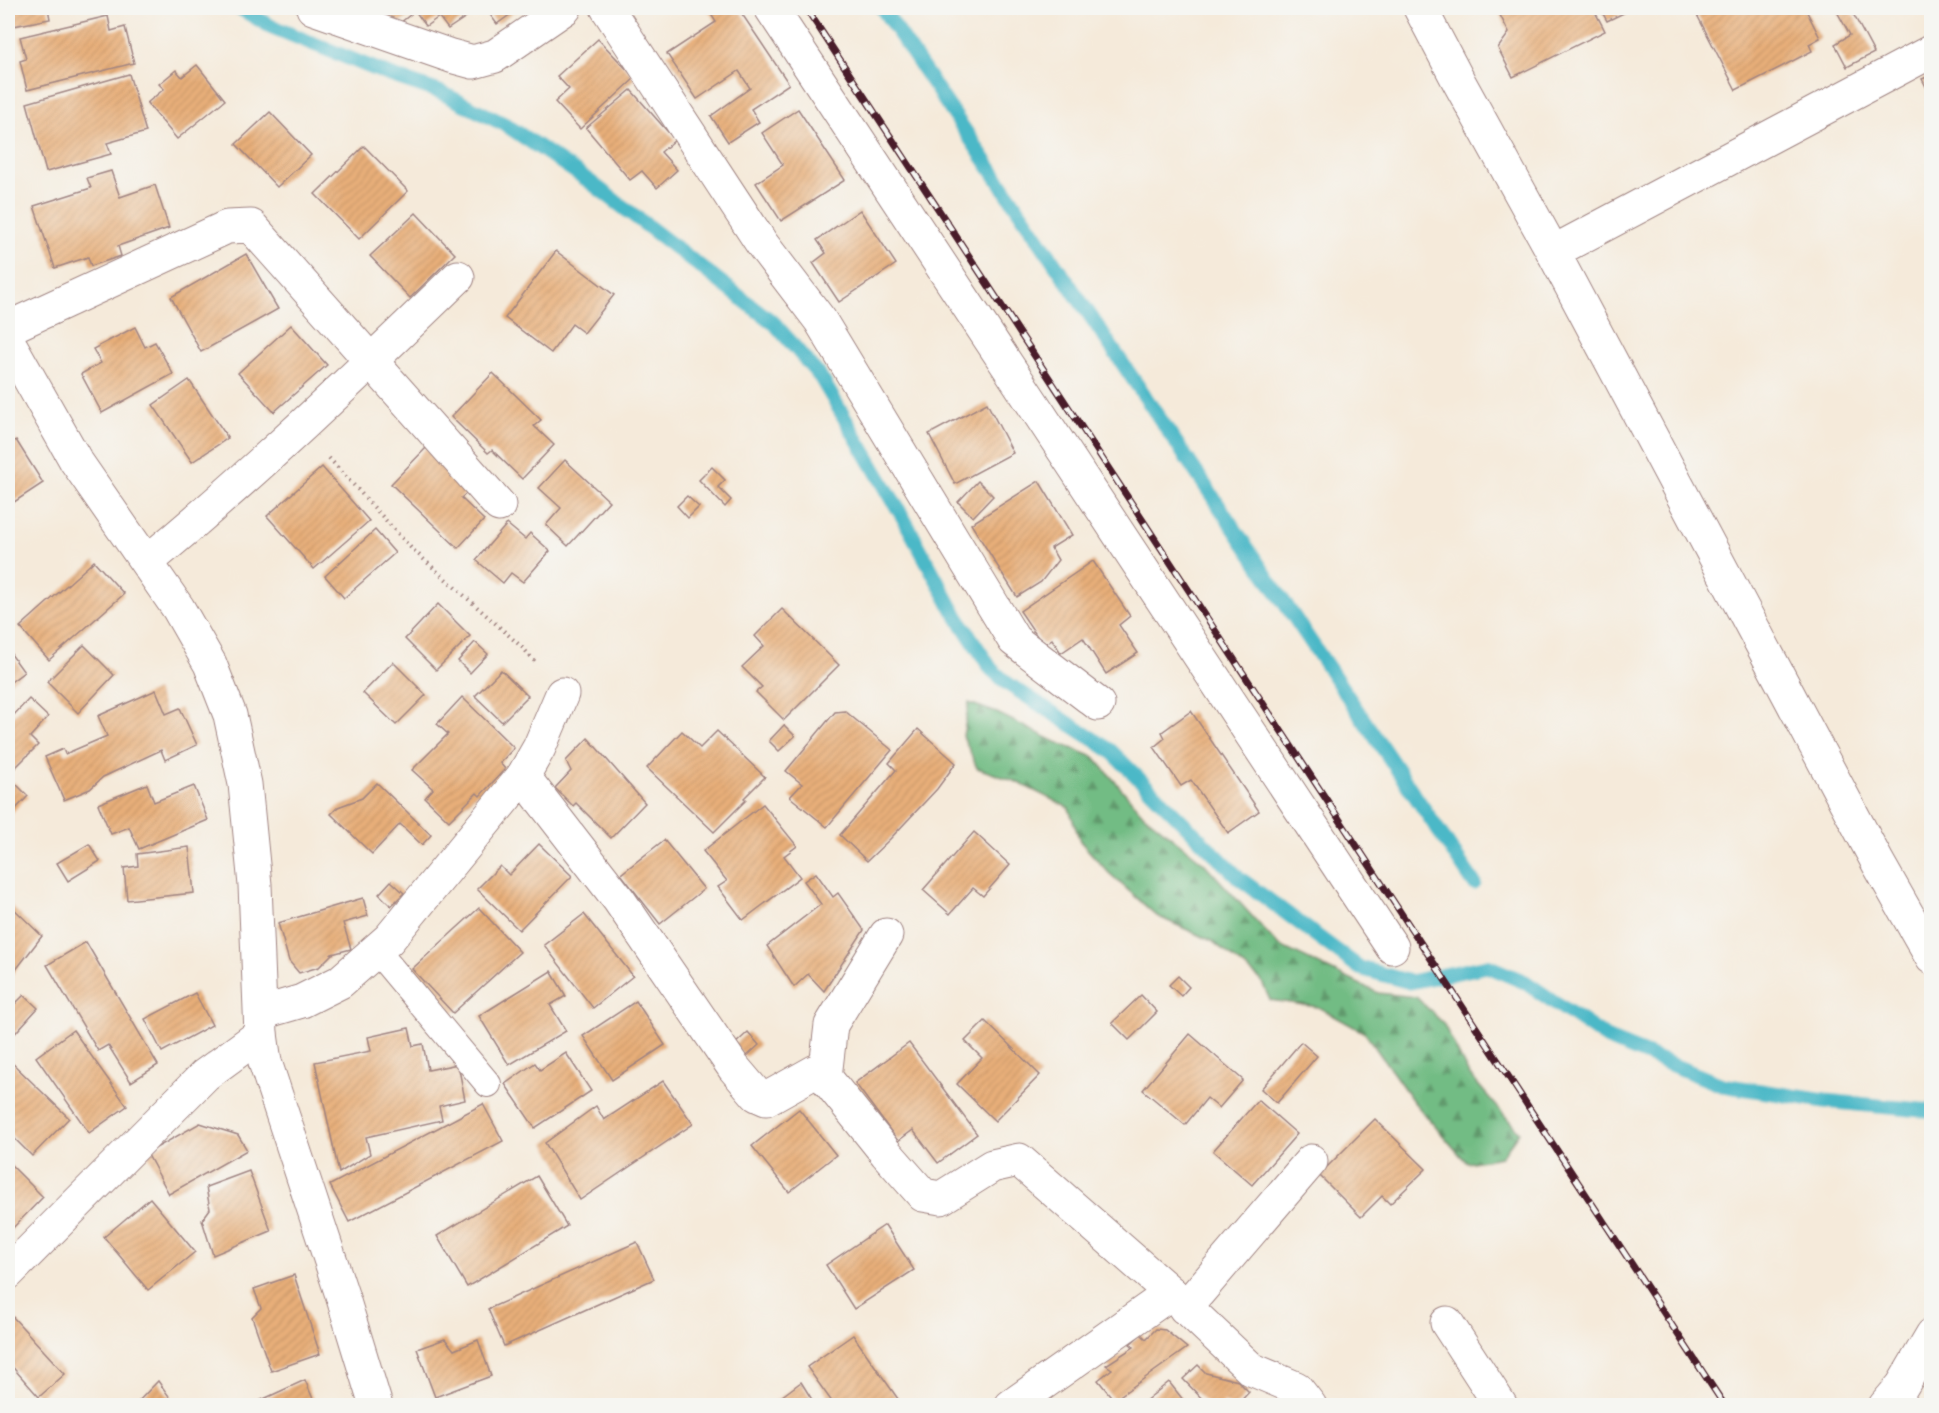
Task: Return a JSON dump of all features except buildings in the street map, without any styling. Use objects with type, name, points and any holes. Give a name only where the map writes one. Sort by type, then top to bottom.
[{"type":"street","points":[[313,8],[473,62],[495,56],[565,8]]},
{"type":"street","points":[[607,8],[762,244],[820,320],[1014,640],[1098,704]]},
{"type":"street","points":[[771,8],[1392,947]]},
{"type":"street","points":[[1420,8],[1553,252],[1878,863],[1932,958]]},
{"type":"street","points":[[1553,252],[1932,51]]},
{"type":"street","points":[[8,328],[227,227],[251,226],[499,505]]},
{"type":"street","points":[[147,561],[213,508],[458,277]]},
{"type":"street","points":[[8,341],[76,460],[178,608],[210,664],[231,716],[246,795],[255,885],[261,1024],[265,1062],[376,1406]]},
{"type":"street","points":[[8,1273],[206,1075],[261,1024],[340,982],[389,939],[523,776],[539,748],[562,694]]},
{"type":"street","points":[[523,776],[619,900],[734,1068],[757,1095],[766,1099],[816,1071],[825,1077],[923,1196],[941,1198],[992,1166],[1019,1160],[1178,1300],[1251,1369],[1296,1388],[1310,1406]]},
{"type":"street","points":[[825,1077],[831,1025],[886,935]]},
{"type":"street","points":[[1011,1406],[1178,1300],[1311,1161]]},
{"type":"street","points":[[1447,1323],[1501,1406]]},
{"type":"street","points":[[1885,1406],[1902,1386],[1932,1335]]},
{"type":"lane","points":[[375,950],[488,1084]]},
{"type":"path","points":[[301,426],[411,548],[524,649],[562,694]]},
{"type":"green space","points":[[969,703],[997,713],[1056,742],[1094,757],[1143,814],[1204,863],[1278,945],[1378,993],[1416,997],[1443,1023],[1468,1073],[1519,1132],[1501,1157],[1467,1163],[1413,1101],[1365,1033],[1318,1007],[1270,1000],[1261,980],[1212,941],[1157,916],[1109,873],[1080,841],[1069,808],[1017,782],[977,768],[963,736]]},
{"type":"waterway","points":[[240,8],[270,26],[390,75],[440,92],[506,125],[589,181],[775,324],[821,378],[904,519],[953,610],[991,669],[1008,684],[1110,750],[1239,878],[1360,968],[1410,982],[1487,966],[1525,982],[1608,1039],[1722,1085],[1825,1101],[1932,1111]]},
{"type":"waterway","points":[[882,8],[1474,883]]},
{"type":"railway","points":[[806,8],[1725,1406]]}]
